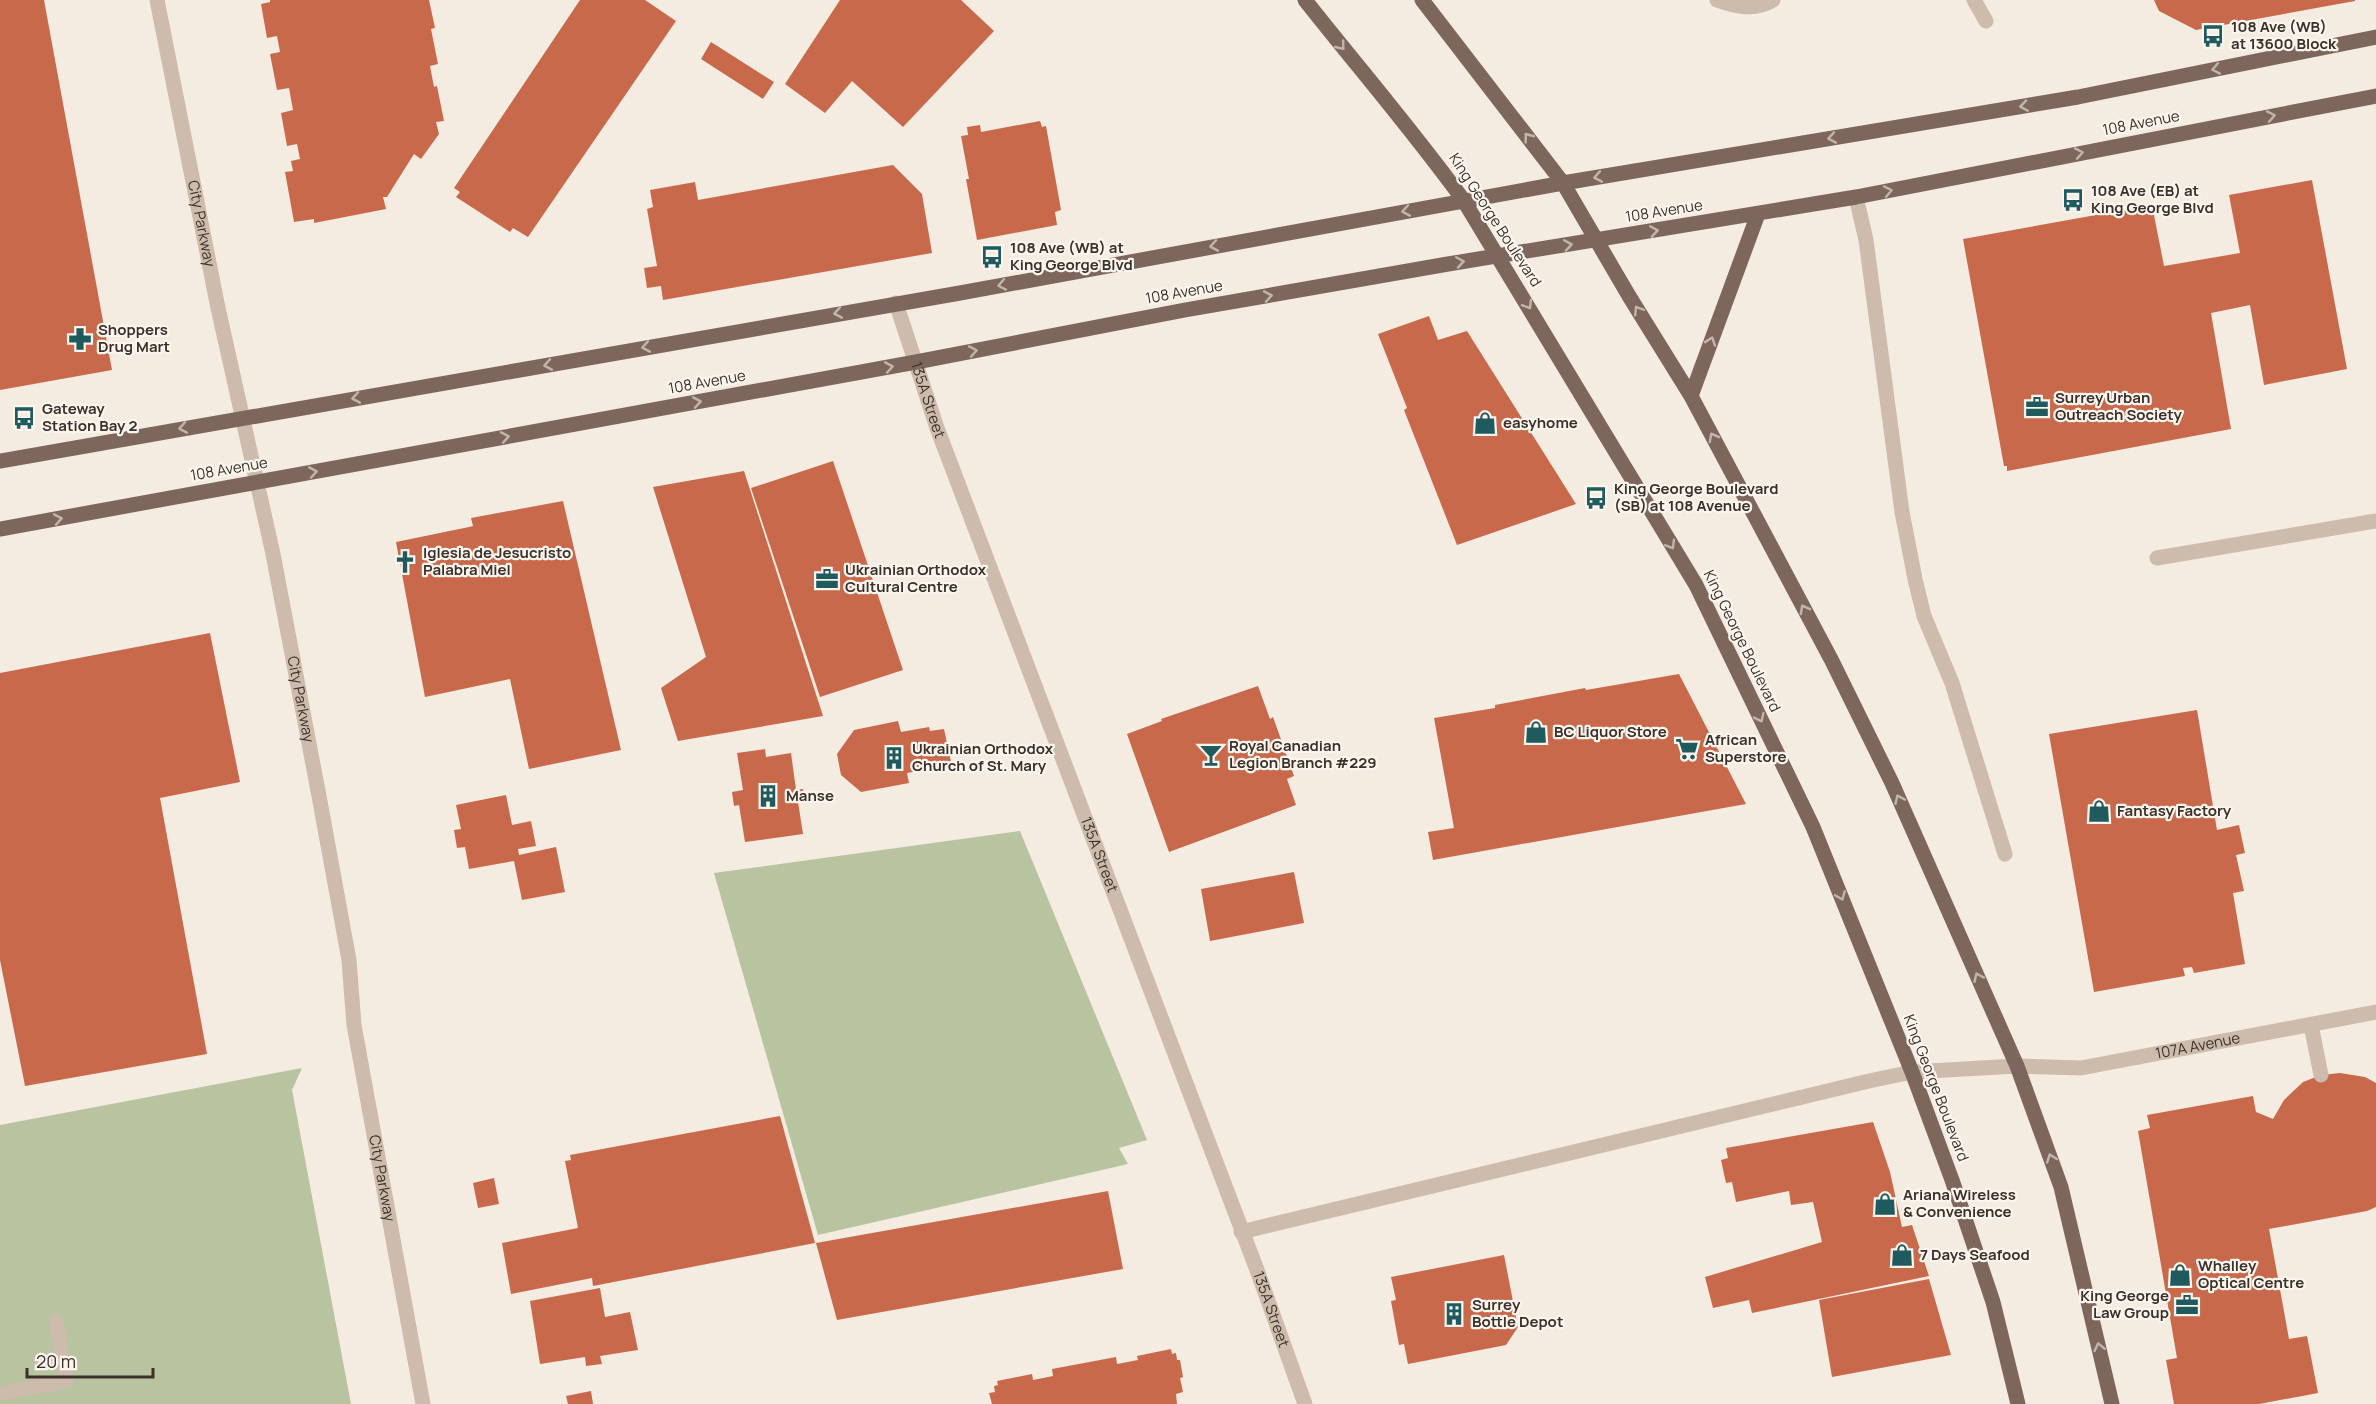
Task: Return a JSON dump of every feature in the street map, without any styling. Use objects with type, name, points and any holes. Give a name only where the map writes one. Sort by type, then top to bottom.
[{"type":"main road","name":"King George Boulevard","points":[[1305,0],[1421,143],[1464,201],[1696,585],[1813,827],[1912,1072],[1993,1302],[2018,1404]]},
{"type":"main road","points":[[1422,0],[1563,183],[1691,396],[1832,661],[1882,763],[2017,1066],[2061,1187],[2112,1404]]},
{"type":"main road","points":[[0,461],[1563,183],[2078,97],[2376,37]]},
{"type":"main road","name":"108 Avenue","points":[[0,529],[916,362],[1185,310],[1856,197],[2376,96]]},
{"type":"main road","points":[[1691,396],[1758,214]]},
{"type":"street","name":"City Parkway","points":[[157,0],[241,418],[273,554],[349,960],[354,1025],[423,1404]]},
{"type":"street","points":[[1718,0],[1750,8],[1773,0]]},
{"type":"street","points":[[1974,0],[1986,21]]},
{"type":"street","points":[[1856,197],[1866,240],[1902,512],[1915,579],[1924,616],[1952,684],[2005,854]]},
{"type":"street","name":"135A Street","points":[[896,303],[937,428],[1305,1404]]},
{"type":"street","points":[[2157,558],[2376,521]]},
{"type":"street","name":"107A Avenue","points":[[1242,1232],[1858,1083],[1912,1072],[2017,1066],[2080,1068],[2105,1065],[2376,1012]]},
{"type":"street","points":[[2311,1025],[2321,1075]]},
{"type":"street","points":[[0,1393],[66,1381],[56,1322]]},
{"type":"green space","points":[[1020,831],[1147,1140],[1119,1148],[1128,1164],[818,1235],[714,873]]},
{"type":"green space","points":[[302,1068],[292,1090],[351,1404],[0,1404],[0,1125]]},
{"type":"building","points":[[0,0],[44,0],[112,370],[0,390]]},
{"type":"building","points":[[270,0],[429,0],[435,28],[431,29],[438,64],[430,66],[434,87],[437,86],[444,121],[436,122],[439,134],[421,159],[414,154],[387,197],[383,197],[386,209],[314,223],[314,219],[294,222],[285,172],[293,171],[291,161],[300,159],[297,144],[287,146],[281,113],[293,110],[289,88],[277,90],[270,54],[280,52],[277,36],[267,38],[261,4],[270,2]]},
{"type":"building","points":[[580,0],[645,0],[676,21],[528,237],[513,228],[510,232],[456,197],[460,192],[454,188]]},
{"type":"building","points":[[840,0],[961,0],[994,31],[903,127],[852,81],[825,113],[785,84]]},
{"type":"building","points":[[2154,0],[2355,1],[2196,30],[2159,11]]},
{"type":"building","points":[[711,42],[774,82],[763,99],[701,59]]},
{"type":"building","points":[[1040,121],[1042,127],[1046,126],[1061,210],[1055,212],[1057,225],[977,240],[961,136],[968,135],[967,127],[980,125],[981,132]]},
{"type":"building","points":[[893,165],[922,194],[932,253],[663,300],[661,286],[647,288],[644,268],[657,266],[647,209],[653,207],[650,190],[695,182],[698,200]]},
{"type":"building","points":[[2312,180],[2347,369],[2264,385],[2250,305],[2211,313],[2231,429],[2007,471],[2007,466],[2004,466],[1963,239],[2152,205],[2164,266],[2240,253],[2229,195]]},
{"type":"building","points":[[1429,316],[1438,340],[1467,331],[1576,504],[1457,545],[1404,410],[1407,408],[1378,334]]},
{"type":"building","name":"Ukrainian Orthodox Cultural Centre","points":[[833,461],[903,670],[820,697],[751,488]]},
{"type":"building","points":[[744,471],[823,716],[678,741],[661,688],[706,657],[653,487]]},
{"type":"building","points":[[563,501],[621,750],[529,769],[510,679],[425,697],[396,542],[473,526],[471,518]]},
{"type":"building","points":[[210,633],[240,782],[160,798],[207,1054],[25,1086],[0,960],[0,673]]},
{"type":"building","points":[[1679,674],[1746,804],[1433,860],[1428,832],[1454,828],[1434,718],[1495,708],[1495,705],[1585,688],[1586,690]]},
{"type":"building","name":"Royal Canadian Legion Branch #229","points":[[1258,686],[1270,719],[1273,717],[1294,776],[1287,779],[1296,805],[1169,852],[1127,734],[1162,721],[1161,719]]},
{"type":"building","points":[[2197,710],[2217,830],[2239,825],[2245,853],[2236,855],[2244,891],[2233,893],[2245,964],[2194,973],[2192,967],[2183,968],[2185,976],[2094,992],[2049,734]]},
{"type":"building","name":"Ukrainian Orthodox Church of St. Mary","points":[[898,721],[901,732],[929,727],[930,731],[944,729],[951,762],[937,764],[937,768],[907,773],[909,783],[861,792],[841,775],[837,754],[854,730]]},
{"type":"building","name":"Manse","points":[[765,749],[766,757],[791,753],[796,790],[803,789],[805,801],[798,802],[803,834],[745,842],[739,805],[734,806],[732,792],[743,790],[737,753]]},
{"type":"building","points":[[506,795],[512,825],[531,821],[536,846],[518,849],[519,855],[556,847],[565,892],[522,900],[514,861],[469,869],[465,847],[457,848],[454,830],[461,829],[456,805]]},
{"type":"building","points":[[1294,872],[1304,923],[1210,941],[1201,889]]},
{"type":"building","points":[[2340,1073],[2365,1077],[2376,1083],[2376,1207],[2367,1211],[2269,1229],[2289,1339],[2307,1336],[2318,1393],[2259,1404],[2174,1404],[2166,1360],[2177,1358],[2138,1131],[2150,1128],[2147,1115],[2253,1096],[2256,1112],[2273,1119],[2284,1100],[2303,1082],[2321,1075]]},
{"type":"building","points":[[780,1116],[815,1243],[593,1286],[592,1278],[511,1294],[502,1243],[578,1228],[565,1161],[571,1160],[570,1155]]},
{"type":"building","points":[[1873,1122],[1890,1172],[1902,1227],[1912,1225],[1929,1276],[1752,1313],[1749,1300],[1713,1308],[1705,1277],[1822,1242],[1813,1202],[1791,1205],[1789,1191],[1736,1202],[1732,1182],[1726,1183],[1721,1160],[1728,1158],[1726,1148]]},
{"type":"building","points":[[494,1178],[499,1204],[478,1208],[473,1183]]},
{"type":"building","points":[[1108,1191],[1123,1269],[837,1320],[816,1243]]},
{"type":"building","name":"Surrey Bottle Depot","points":[[1504,1255],[1518,1327],[1506,1345],[1408,1364],[1404,1344],[1399,1345],[1391,1301],[1396,1300],[1391,1277]]},
{"type":"building","points":[[1929,1279],[1951,1355],[1832,1377],[1819,1300]]},
{"type":"building","points":[[600,1288],[605,1317],[630,1312],[638,1350],[600,1356],[602,1364],[586,1366],[585,1357],[540,1364],[530,1301]]},
{"type":"building","points":[[1171,1349],[1172,1354],[1176,1353],[1177,1360],[1180,1360],[1183,1377],[1180,1378],[1183,1392],[1176,1394],[1177,1404],[992,1404],[989,1393],[995,1392],[994,1386],[998,1385],[997,1381],[1032,1374],[1033,1380],[1053,1376],[1052,1369],[1116,1357],[1117,1364],[1138,1360],[1137,1356]]},
{"type":"building","points":[[591,1391],[593,1404],[568,1404],[566,1396]]},
{"type":"place","name":"108 Ave (WB) at 13600 Block","points":[[2213,36]]},
{"type":"place","name":"108 Ave (EB) at King George Blvd","points":[[2073,200]]},
{"type":"place","name":"108 Ave (WB) at King George Blvd","points":[[992,257]]},
{"type":"place","name":"Shoppers Drug Mart","points":[[80,339]]},
{"type":"place","name":"Surrey Urban Outreach Society","points":[[2037,407]]},
{"type":"place","name":"Gateway Station Bay 2","points":[[24,418]]},
{"type":"place","name":"easyhome","points":[[1485,423]]},
{"type":"place","name":"King George Boulevard (SB) at 108 Avenue","points":[[1596,498]]},
{"type":"place","name":"Iglesia de Jesucristo Palabra Miel","points":[[405,562]]},
{"type":"place","name":"Ukrainian Orthodox Cultural Centre","points":[[827,579]]},
{"type":"place","name":"BC Liquor Store","points":[[1536,732]]},
{"type":"place","name":"African Superstore","points":[[1687,749]]},
{"type":"place","name":"Royal Canadian Legion Branch #229","points":[[1211,755]]},
{"type":"place","name":"Ukrainian Orthodox Church of St. Mary","points":[[894,758]]},
{"type":"place","name":"Manse","points":[[768,796]]},
{"type":"place","name":"Fantasy Factory","points":[[2099,811]]},
{"type":"place","name":"Ariana Wireless & Convenience","points":[[1885,1204]]},
{"type":"place","name":"7 Days Seafood","points":[[1902,1255]]},
{"type":"place","name":"Whalley Optical Centre","points":[[2180,1275]]},
{"type":"place","name":"King George Law Group","points":[[2187,1305]]},
{"type":"place","name":"Surrey Bottle Depot","points":[[1454,1314]]}]
